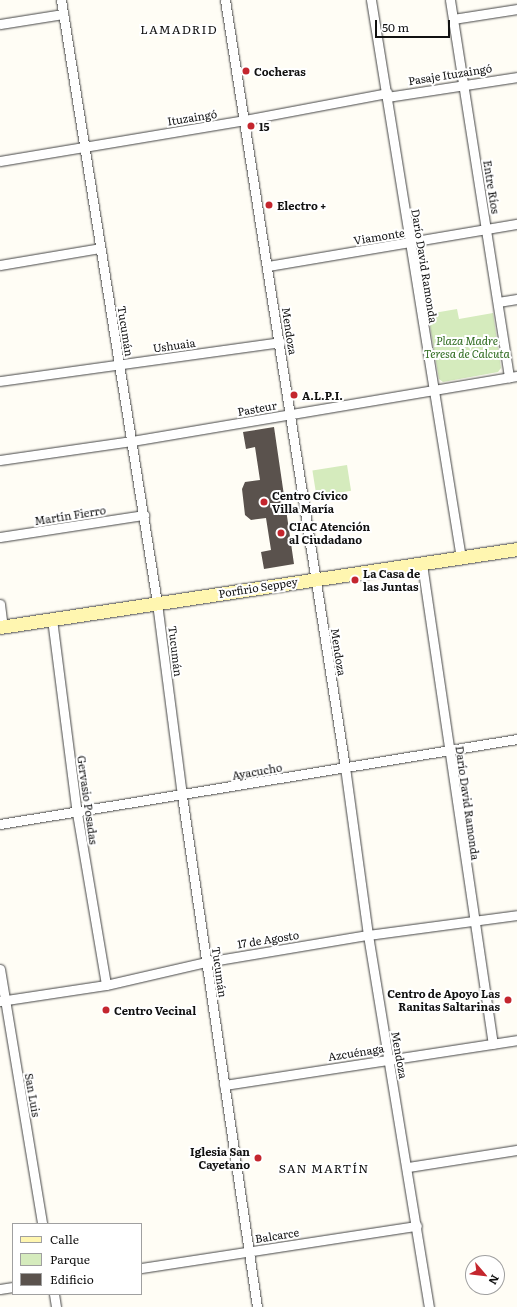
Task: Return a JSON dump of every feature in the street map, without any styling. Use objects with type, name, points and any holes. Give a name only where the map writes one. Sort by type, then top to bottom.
[{"type":"main road","name":"Porfirio Seppey","points":[[2,627],[315,578],[422,564],[517,549]]},
{"type":"street","name":"Tucumán","points":[[61,0],[144,516],[182,796],[257,1307]]},
{"type":"street","name":"Mendoza","points":[[225,0],[280,342],[345,767],[368,935],[388,1059],[408,1168],[429,1307]]},
{"type":"street","name":"Darío David Ramonda","points":[[371,0],[432,390],[461,558]]},
{"type":"street","name":"Entre Ríos","points":[[450,0],[498,302],[513,377]]},
{"type":"street","points":[[453,19],[517,9]]},
{"type":"street","points":[[0,24],[63,14]]},
{"type":"street","name":"Pasaje Ituzaingó","points":[[387,95],[464,83],[517,77]]},
{"type":"street","name":"Ituzaingó","points":[[0,161],[387,95]]},
{"type":"street","name":"Viamonte","points":[[268,266],[517,224]]},
{"type":"street","points":[[0,265],[100,248]]},
{"type":"street","points":[[498,302],[517,299]]},
{"type":"street","name":"Ushuaia","points":[[0,382],[280,342]]},
{"type":"street","name":"Pasteur","points":[[0,460],[132,441],[513,377]]},
{"type":"street","name":"Martín Fierro","points":[[0,538],[144,516]]},
{"type":"street","name":"Darío David Ramonda","points":[[422,564],[448,749],[494,1044]]},
{"type":"street","points":[[0,604],[2,627]]},
{"type":"street","name":"Gervasio Posadas","points":[[52,619],[77,813],[106,984]]},
{"type":"street","name":"Ayacucho","points":[[0,824],[182,796],[448,749],[517,739]]},
{"type":"street","name":"17 de Agosto","points":[[2,1001],[106,984],[206,962],[368,935],[474,922],[517,915]]},
{"type":"street","name":"San Luis","points":[[0,970],[2,1001],[42,1223]]},
{"type":"street","name":"Azcuénaga","points":[[224,1085],[517,1040]]},
{"type":"street","points":[[408,1168],[517,1150]]},
{"type":"street","name":"Balcarce","points":[[142,1268],[417,1226]]},
{"type":"street","points":[[0,1289],[12,1287]]},
{"type":"street","points":[[54,1295],[56,1307]]},
{"type":"green space","name":"Plaza Madre Teresa de Calcuta","points":[[457,309],[459,319],[493,313],[501,368],[498,372],[443,382],[439,379],[428,314]]},
{"type":"green space","points":[[347,465],[351,491],[316,496],[312,470]]},
{"type":"building","name":"Centro Cívico Villa María","points":[[274,427],[294,564],[264,569],[261,552],[271,550],[266,518],[251,520],[245,515],[242,489],[245,482],[260,480],[255,447],[246,449],[243,432]]},
{"type":"place","name":"Cocheras","points":[[246,71]]},
{"type":"place","name":"15","points":[[251,126]]},
{"type":"place","name":"Electro +","points":[[269,205]]},
{"type":"place","name":"A.L.P.I.","points":[[294,395]]},
{"type":"place","name":"Centro Cívico Villa María","points":[[264,502]]},
{"type":"place","name":"CIAC Atención al Ciudadano","points":[[281,533]]},
{"type":"place","name":"La Casa de las Juntas","points":[[355,580]]},
{"type":"place","name":"Centro de Apoyo Las Ranitas Saltarinas","points":[[508,1000]]},
{"type":"place","name":"Centro Vecinal","points":[[106,1010]]},
{"type":"place","name":"Iglesia San Cayetano","points":[[258,1158]]},
{"type":"district","name":"LAMADRID","points":[[179,30]]},
{"type":"district","name":"SAN MARTÍN","points":[[324,1169]]}]
